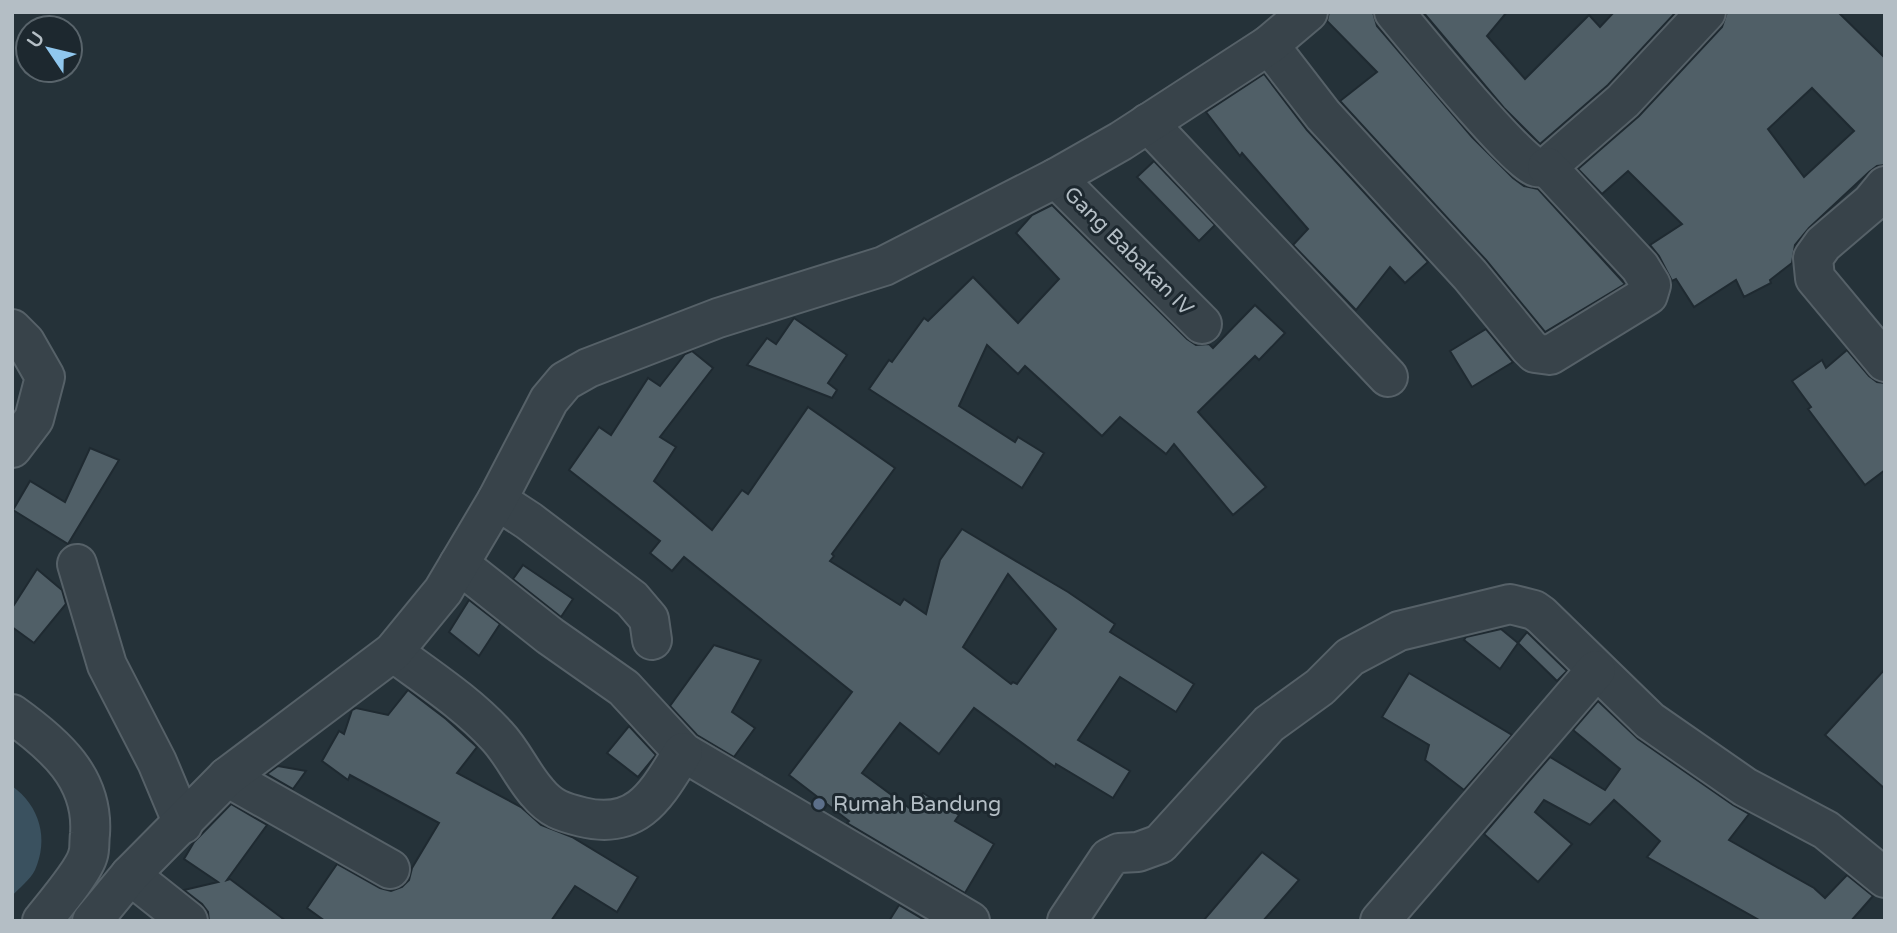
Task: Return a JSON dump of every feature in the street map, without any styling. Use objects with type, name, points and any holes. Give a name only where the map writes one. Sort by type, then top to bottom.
[{"type":"street","points":[[92,921],[130,875],[228,777],[393,652],[443,591],[497,500],[549,400],[565,382],[588,368],[718,318],[884,267],[1110,148],[1269,45],[1308,12]]},
{"type":"street","points":[[1394,12],[1523,159],[1536,167],[1547,167],[1623,101],[1706,12]]},
{"type":"street","points":[[1269,45],[1323,115],[1470,275],[1529,347],[1535,353],[1550,355],[1648,295],[1651,285],[1640,267],[1547,167]]},
{"type":"street","points":[[1148,123],[1388,377]]},
{"type":"street","name":"Gang Babakan IV","points":[[1056,178],[1202,324]]},
{"type":"street","points":[[1885,186],[1871,203],[1823,244],[1813,258],[1815,278],[1885,362]]},
{"type":"street","points":[[12,329],[26,342],[45,377],[34,419],[12,448]]},
{"type":"street","points":[[497,500],[632,599],[649,619],[652,640]]},
{"type":"street","points":[[77,564],[107,665],[158,762],[183,824]]},
{"type":"street","points":[[459,564],[550,636],[624,688],[684,752],[970,921]]},
{"type":"street","points":[[1068,921],[1109,858],[1119,853],[1138,852],[1160,844],[1269,724],[1320,687],[1350,657],[1399,631],[1510,604],[1541,615],[1650,721],[1745,787],[1826,830],[1885,878]]},
{"type":"street","points":[[393,652],[463,704],[497,736],[520,765],[536,792],[558,811],[600,821],[629,816],[654,798],[684,752]]},
{"type":"street","points":[[1380,921],[1596,670]]},
{"type":"street","points":[[12,714],[44,737],[75,771],[91,815],[88,856],[42,921]]},
{"type":"street","points":[[228,777],[390,869]]},
{"type":"street","points":[[130,875],[188,921]]},
{"type":"water","points":[[12,786],[22,794],[35,813],[41,847],[35,870],[12,896]]},
{"type":"building","points":[[1329,12],[1373,12],[1377,26],[1472,137],[1513,178],[1524,186],[1538,189],[1625,284],[1545,332],[1486,260],[1340,101],[1377,72],[1327,21]]},
{"type":"building","points":[[1423,12],[1507,12],[1487,36],[1525,79],[1589,15],[1600,27],[1614,12],[1676,12],[1608,85],[1540,144],[1504,108]]},
{"type":"building","points":[[1727,12],[1838,12],[1885,58],[1885,165],[1877,166],[1869,172],[1809,228],[1795,245],[1792,263],[1770,280],[1771,283],[1744,297],[1736,280],[1694,307],[1676,279],[1672,281],[1650,245],[1682,224],[1628,171],[1602,194],[1578,169],[1639,116],[1722,27]],"holes":[[[1812,88],[1854,131],[1804,177],[1768,129]]]},
{"type":"building","points":[[1264,74],[1307,130],[1428,262],[1405,283],[1390,267],[1356,310],[1293,245],[1308,229],[1242,153],[1240,156],[1206,112]]},
{"type":"building","points":[[1154,161],[1215,225],[1199,241],[1137,177]]},
{"type":"building","points":[[1052,205],[1196,345],[1209,344],[1213,348],[1255,305],[1285,333],[1259,360],[1255,356],[1198,412],[1266,487],[1233,515],[1174,444],[1166,454],[1120,417],[1102,436],[1025,366],[1018,374],[987,345],[959,406],[1015,442],[1018,437],[1044,453],[1022,488],[869,389],[924,318],[928,321],[973,277],[1018,323],[1059,279],[1016,233],[1032,215]]},
{"type":"building","points":[[794,318],[847,355],[828,383],[837,390],[832,398],[747,365],[767,338],[776,344]]},
{"type":"building","points":[[1486,329],[1513,362],[1472,387],[1450,351]]},
{"type":"building","points":[[1847,350],[1869,376],[1877,382],[1885,383],[1885,470],[1865,485],[1808,409],[1811,407],[1792,381],[1822,360],[1826,368]]},
{"type":"building","points":[[692,351],[713,368],[660,437],[676,447],[654,481],[712,530],[742,490],[748,494],[808,407],[895,468],[832,554],[834,556],[830,561],[900,605],[904,599],[926,614],[940,560],[962,529],[1068,592],[1115,624],[1110,632],[1194,684],[1176,712],[1120,677],[1078,740],[1130,771],[1113,798],[1056,764],[1055,767],[974,708],[939,754],[900,723],[862,773],[912,810],[923,793],[959,815],[955,821],[994,844],[965,893],[847,823],[849,821],[789,775],[852,692],[684,557],[672,571],[650,553],[660,541],[569,470],[599,427],[611,435],[648,378],[660,386],[685,354]],"holes":[[[1008,574],[1056,629],[1017,684],[1011,684],[963,647]]]},
{"type":"building","points":[[90,448],[119,460],[68,544],[13,510],[30,481],[65,502]]},
{"type":"building","points":[[523,565],[573,599],[561,617],[513,579]]},
{"type":"building","points":[[37,569],[62,590],[66,604],[34,643],[12,627],[12,608]]},
{"type":"building","points":[[469,600],[500,624],[479,656],[449,632]]},
{"type":"building","points":[[1501,629],[1518,643],[1500,669],[1464,640],[1466,637]]},
{"type":"building","points":[[1527,632],[1567,671],[1557,681],[1518,643]]},
{"type":"building","points":[[714,645],[761,660],[732,712],[755,728],[734,757],[697,735],[670,706]]},
{"type":"building","points":[[1885,669],[1885,789],[1825,735]]},
{"type":"building","points":[[1409,673],[1512,735],[1464,790],[1425,760],[1429,745],[1382,717]]},
{"type":"building","points":[[408,690],[477,747],[457,773],[521,807],[541,825],[572,837],[638,877],[617,912],[575,886],[551,921],[325,921],[307,908],[337,864],[380,888],[391,891],[402,887],[409,880],[412,868],[439,823],[350,775],[348,780],[322,761],[339,731],[344,734],[352,710],[356,708],[388,715]]},
{"type":"building","points":[[1598,701],[1638,739],[1749,814],[1729,840],[1814,888],[1825,898],[1847,875],[1873,896],[1851,921],[1761,921],[1647,857],[1660,841],[1614,800],[1590,825],[1544,800],[1535,812],[1572,844],[1538,882],[1484,834],[1550,757],[1605,790],[1620,769],[1573,730]]},
{"type":"building","points":[[629,726],[656,755],[638,777],[607,753]]},
{"type":"building","points":[[278,766],[306,771],[293,789],[267,774]]},
{"type":"building","points":[[231,804],[267,825],[227,880],[230,879],[286,921],[209,921],[208,912],[202,904],[184,890],[218,882],[184,859],[194,842]]},
{"type":"building","points":[[1262,852],[1299,880],[1263,921],[1203,921]]},
{"type":"building","points":[[899,905],[926,921],[889,921]]},
{"type":"place","name":"Rumah Bandung","points":[[819,804]]}]
